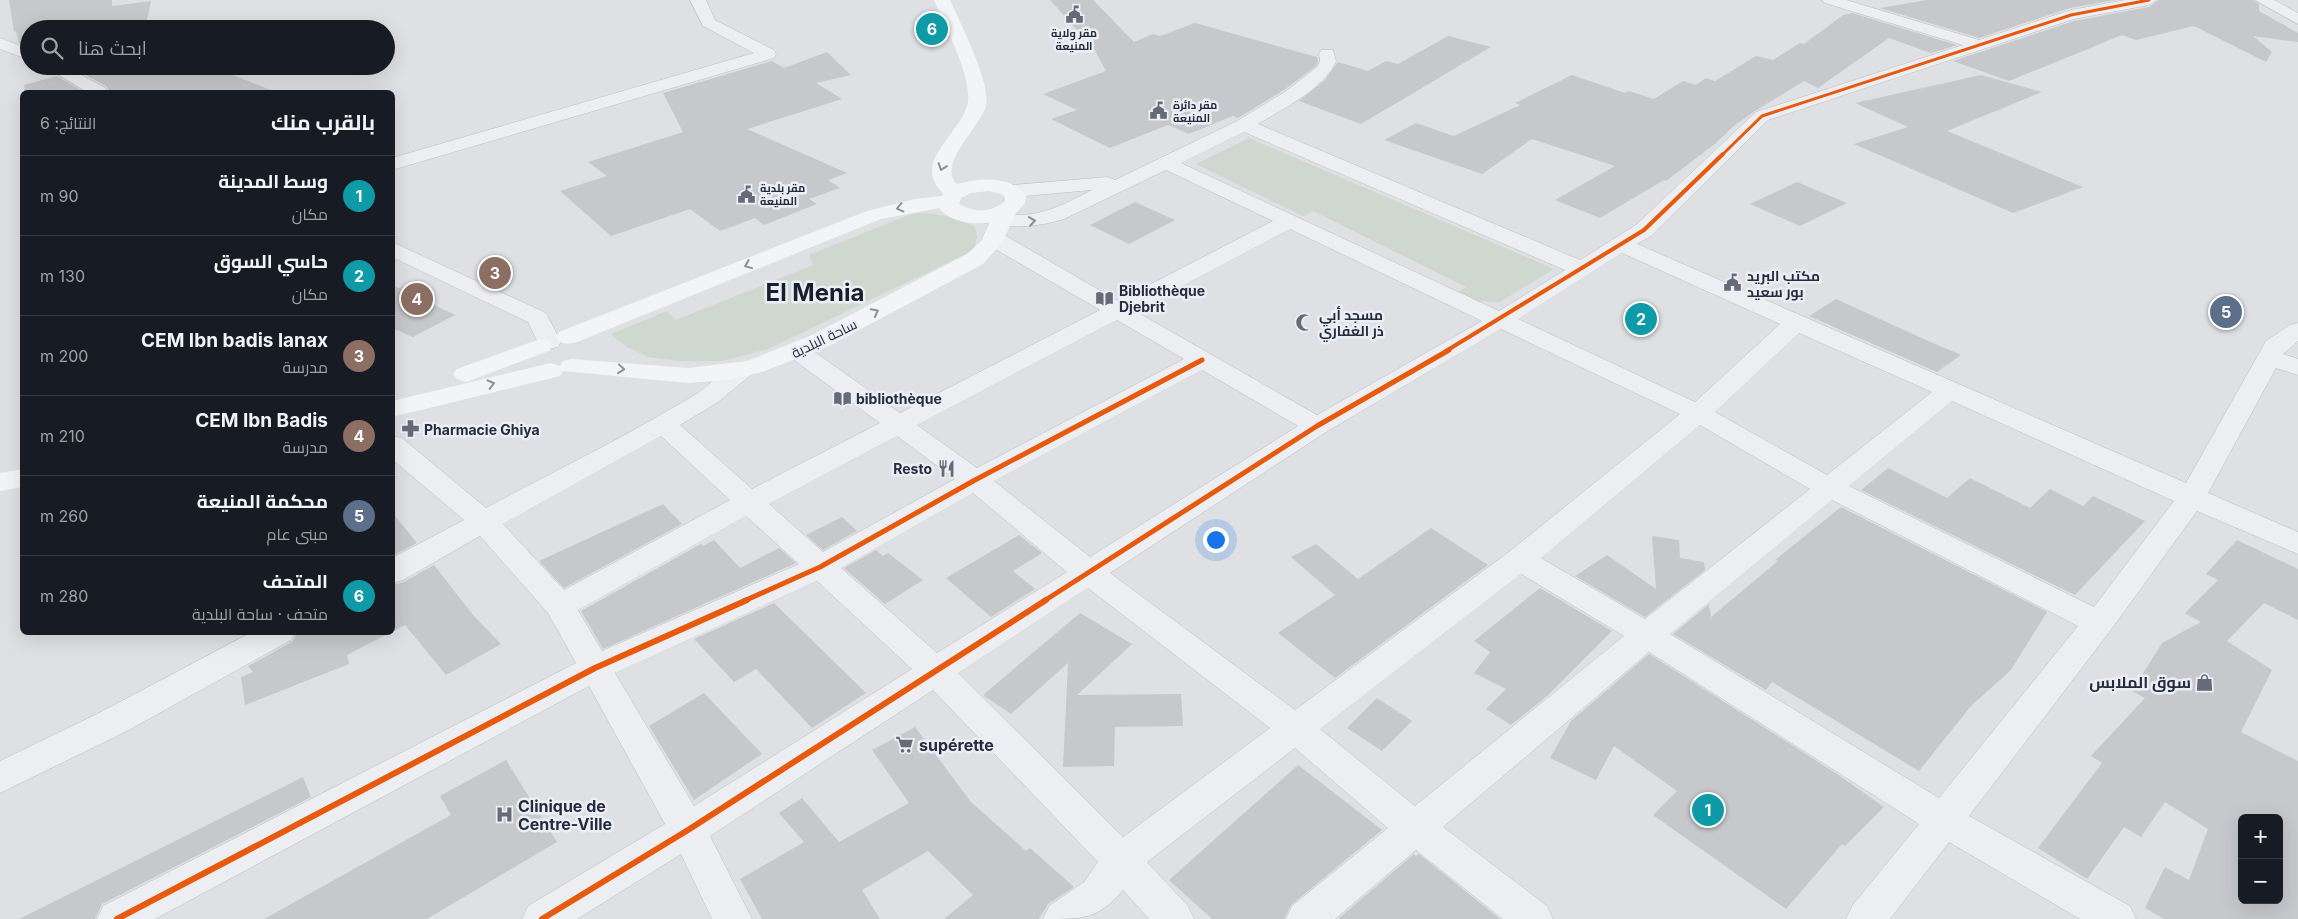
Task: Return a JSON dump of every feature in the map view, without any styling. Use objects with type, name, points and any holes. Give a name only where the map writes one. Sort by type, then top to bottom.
[{"type":"street","points":[[395,163],[768,54],[709,23],[698,0]]},
{"type":"street","points":[[942,0],[978,90],[974,114],[943,162],[939,173],[942,183],[951,197],[949,207],[962,215],[999,216],[1025,222],[1057,215],[1130,178],[1166,163],[1244,125],[1291,96],[1324,70],[1328,61],[1327,54]]},
{"type":"street","points":[[1830,0],[1980,45]]},
{"type":"street","points":[[542,919],[688,830],[934,670],[1317,426],[1502,319],[1644,230],[1762,116],[2071,15],[2149,0]]},
{"type":"street","points":[[2263,0],[2298,19]]},
{"type":"street","points":[[0,42],[20,51]]},
{"type":"street","points":[[10,63],[20,62]]},
{"type":"street","points":[[68,75],[95,90]]},
{"type":"street","points":[[1244,125],[1582,269]]},
{"type":"street","points":[[958,138],[960,155],[968,167],[989,185],[999,216],[1115,310],[1317,426]]},
{"type":"street","points":[[1166,163],[1288,222],[1502,319],[1698,413],[1830,488],[2099,623]]},
{"type":"street","points":[[999,216],[1083,186],[1130,178]]},
{"type":"street","points":[[395,392],[470,372],[552,342],[874,215],[951,197],[967,187],[989,185]]},
{"type":"street","name":"ساحة البلدية","points":[[562,368],[623,368],[686,375],[743,369],[799,352],[968,264],[982,254],[999,216]]},
{"type":"street","points":[[560,606],[749,502],[901,425],[1115,310],[1288,222]]},
{"type":"street","points":[[1621,245],[2298,544]]},
{"type":"street","points":[[395,249],[538,318],[552,342]]},
{"type":"street","points":[[1063,919],[1098,894],[1121,860],[1520,559],[1698,413],[1796,322]]},
{"type":"street","points":[[1866,919],[2099,623],[2192,497],[2284,362],[2275,346],[2298,330]]},
{"type":"street","points":[[395,409],[562,368],[587,357],[592,347],[584,339],[552,342],[530,357],[530,362],[534,367],[562,368]]},
{"type":"street","points":[[799,352],[975,480],[1088,573],[1296,729],[1414,827],[1533,919]]},
{"type":"street","points":[[117,919],[595,668],[820,567],[975,480],[1202,360]]},
{"type":"street","points":[[395,570],[663,424],[709,397],[743,369]]},
{"type":"street","points":[[1306,919],[1414,827],[1647,635],[1950,390]]},
{"type":"street","points":[[663,424],[934,670],[1121,860],[1174,919]]},
{"type":"street","points":[[395,447],[485,522],[560,606],[688,830],[732,919]]},
{"type":"street","points":[[0,482],[20,478]]},
{"type":"street","points":[[1520,559],[1647,635],[1945,821],[2116,919]]},
{"type":"street","points":[[0,778],[113,722],[274,635]]},
{"type":"shaded area","points":[[1249,138],[1554,269],[1500,302],[1477,301],[1456,294],[1466,287],[1313,211],[1303,216],[1196,164]]},
{"type":"shaded area","points":[[918,213],[948,217],[975,227],[977,237],[974,250],[768,349],[722,361],[679,361],[648,357],[625,346],[611,334],[667,311],[676,320],[813,265],[809,255]]},
{"type":"building","points":[[9,0],[112,0],[112,6],[151,1],[147,20],[20,20],[20,43],[16,31],[14,32]]},
{"type":"building","points":[[1050,0],[1093,0],[1134,42],[1153,34],[1160,36],[1195,23],[1317,57],[1318,61],[1316,66],[1284,90],[1238,118],[1233,116],[1189,134],[1168,125],[1110,148],[1051,119],[1077,110],[1043,94],[1106,71],[1084,30],[1077,30]]},
{"type":"building","points":[[1927,0],[2115,0],[2070,8],[1979,38],[1880,8]]},
{"type":"building","points":[[2159,0],[2253,0],[2259,4],[2259,11],[2298,33],[2298,42],[2253,36],[2272,52],[2266,62],[2194,26],[2136,40],[2122,35],[2009,81],[1953,61],[2074,21],[2149,7]]},
{"type":"building","points":[[1852,13],[1957,45],[1931,53],[1889,38],[1818,88],[1804,81],[1755,111],[1666,181],[1664,180],[1600,218],[1555,200],[1615,166],[1532,139],[1482,174],[1384,140],[1416,123],[1454,136],[1520,105],[1515,103],[1572,75],[1625,93],[1629,91],[1654,99],[1683,81],[1696,85],[1706,78],[1715,81],[1756,56],[1773,60],[1800,43],[1804,44],[1843,15]]},
{"type":"building","points":[[1448,36],[1491,47],[1361,124],[1299,101],[1324,81],[1338,62],[1368,71],[1386,61],[1398,64]]},
{"type":"building","points":[[827,52],[851,75],[816,83],[842,99],[747,129],[847,173],[828,180],[840,188],[809,199],[817,204],[764,225],[755,218],[720,231],[690,209],[611,236],[560,191],[607,176],[588,162],[683,132],[663,93],[772,61],[784,68]]},
{"type":"building","points":[[86,75],[233,75],[271,90],[109,90],[106,86]]},
{"type":"building","points":[[1981,75],[2042,92],[1947,131],[2083,187],[2013,213],[1854,144],[1908,127],[1855,103]]},
{"type":"building","points":[[57,76],[81,90],[25,90],[24,85]]},
{"type":"building","points":[[1797,182],[1847,203],[1800,226],[1750,204]]},
{"type":"building","points":[[1135,202],[1175,220],[1129,244],[1090,225]]},
{"type":"building","points":[[408,285],[434,299],[428,302],[455,315],[413,337],[395,329],[395,286],[399,288]]},
{"type":"building","points":[[1836,299],[1961,355],[1937,372],[1809,316]]},
{"type":"building","points":[[1888,468],[1947,498],[1970,478],[2030,508],[2050,489],[2083,506],[2093,496],[2145,521],[2075,595],[1861,490]]},
{"type":"building","points":[[663,504],[682,524],[564,588],[539,561]]},
{"type":"building","points":[[1841,507],[2047,612],[2011,670],[1971,706],[1919,771],[1772,682],[1766,690],[1673,634],[1709,604],[1711,617],[1778,561],[1775,560]]},
{"type":"building","points":[[395,516],[417,543],[395,554]]},
{"type":"building","points":[[842,517],[857,531],[823,550],[806,535]]},
{"type":"building","points":[[1431,528],[1488,565],[1335,678],[1278,633],[1335,595],[1291,557],[1316,544],[1358,579]]},
{"type":"building","points":[[1019,535],[1042,553],[1013,571],[1035,589],[991,617],[946,578]]},
{"type":"building","points":[[1652,536],[1679,540],[1680,558],[1704,562],[1705,570],[1645,617],[1575,576],[1607,555],[1656,589]]},
{"type":"building","points":[[714,540],[740,568],[779,548],[796,563],[603,649],[581,611],[701,544],[703,546]]},
{"type":"building","name":"سوق الملابس","points":[[2237,540],[2298,569],[2298,620],[2264,603],[2227,641],[2272,670],[2241,732],[2298,761],[2298,919],[2164,919],[2145,908],[2165,867],[2189,880],[2208,829],[2165,802],[2141,837],[2124,827],[2087,879],[2038,848],[2102,763],[2091,756],[2145,698],[2132,691],[2162,643],[2201,622],[2185,613],[2218,580],[2206,574]]},
{"type":"building","points":[[876,550],[883,556],[888,553],[923,580],[885,604],[844,568]]},
{"type":"building","points":[[434,565],[473,615],[501,644],[446,675],[405,625],[395,630],[395,584],[404,582]]},
{"type":"building","points":[[1540,588],[1612,631],[1547,696],[1511,725],[1486,709],[1506,689],[1474,673],[1490,652],[1474,641]]},
{"type":"building","points":[[774,603],[866,693],[812,728],[756,669],[734,682],[694,639]]},
{"type":"building","points":[[1080,613],[1132,644],[1077,695],[1181,694],[1183,726],[1115,727],[1114,766],[1063,767],[1068,663],[1011,714],[983,695]]},
{"type":"building","points":[[296,635],[385,635],[347,655],[349,664],[245,705],[241,677],[253,672],[248,666],[292,642]]},
{"type":"building","points":[[1649,654],[1837,774],[1884,807],[1845,846],[1842,844],[1786,909],[1653,815],[1677,791],[1614,746],[1596,780],[1550,758],[1571,721]]},
{"type":"building","points":[[704,693],[762,754],[694,800],[649,726]]},
{"type":"building","points":[[1377,698],[1412,721],[1382,751],[1347,728]]},
{"type":"building","points":[[915,727],[971,802],[1026,851],[1030,848],[1074,887],[1048,904],[1039,919],[944,919],[973,895],[928,851],[862,890],[880,919],[762,919],[740,879],[804,842],[779,813],[802,798],[839,842],[909,803],[872,750]]},
{"type":"building","points":[[506,760],[557,842],[427,919],[264,919],[451,815],[440,796]]},
{"type":"building","points":[[1298,765],[1382,830],[1291,905],[1284,919],[1212,919],[1169,880]]},
{"type":"building","points":[[303,777],[311,797],[102,904],[95,919],[19,919]]},
{"type":"building","points":[[1414,854],[1416,856],[1419,854],[1500,919],[1338,919]]},
{"type":"cycle path","points":[[542,919],[688,830],[1317,426],[1502,319],[1644,230],[1762,116],[2071,15],[2149,0]]},
{"type":"cycle path","points":[[117,919],[595,668],[820,567],[975,480],[1202,360]]},
{"type":"place","name":"مقر ولاية المنيعة","points":[[1074,15]]},
{"type":"place","name":"المتحف","points":[[932,29]]},
{"type":"place","name":"مقر دائرة المنيعة","points":[[1159,111]]},
{"type":"place","name":"مقر بلدية المنيعة","points":[[746,194]]},
{"type":"place","name":"CEM Ibn badis lanax","points":[[495,273]]},
{"type":"place","name":"مكتب البريد بور سعيد","points":[[1733,283]]},
{"type":"place","name":"Bibliothèque Djebrit","points":[[1105,298]]},
{"type":"place","name":"CEM Ibn Badis","points":[[417,299]]},
{"type":"place","name":"محكمة المنيعة","points":[[2226,312]]},
{"type":"place","name":"حاسي السوق","points":[[1641,319]]},
{"type":"place","name":"مسجد أبي ذر الغفاري","points":[[1305,322]]},
{"type":"place","name":"bibliothèque","points":[[842,398]]},
{"type":"place","name":"Pharmacie Ghiya","points":[[410,429]]},
{"type":"place","name":"Resto","points":[[946,468]]},
{"type":"place","name":"سوق الملابس","points":[[2205,682]]},
{"type":"place","name":"supérette","points":[[905,745]]},
{"type":"place","name":"وسط المدينة","points":[[1708,810]]},
{"type":"place","name":"Clinique de Centre-Ville","points":[[504,815]]},
{"type":"district","name":"El Menia","points":[[815,292]]}]
